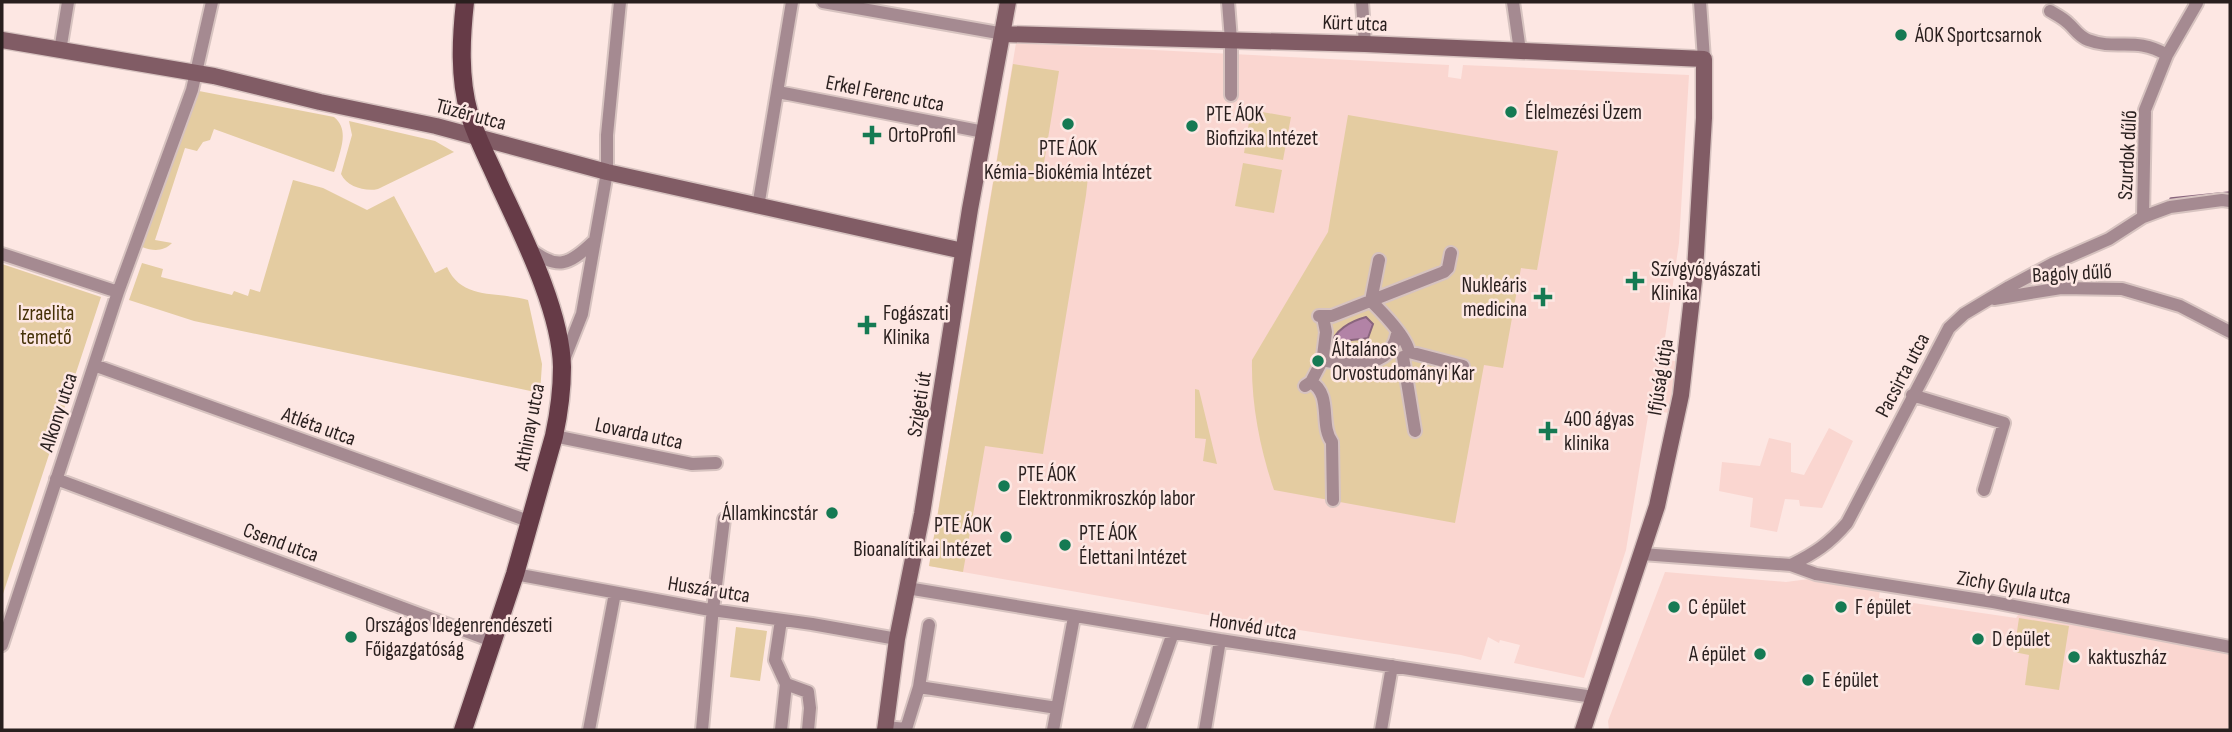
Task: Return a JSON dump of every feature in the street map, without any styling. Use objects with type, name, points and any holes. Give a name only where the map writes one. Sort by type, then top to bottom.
[{"type":"main road","name":"Athinay utca","points":[[463,730],[531,522],[554,436],[560,402],[562,366],[553,313],[468,111],[462,50],[465,2]]},
{"type":"street","points":[[60,51],[68,2]]},
{"type":"street","name":"Alkony utca","points":[[2,645],[118,292],[196,73],[212,2]]},
{"type":"street","points":[[562,366],[582,314],[607,172],[607,135],[620,2]]},
{"type":"street","points":[[758,207],[792,2]]},
{"type":"street","points":[[822,2],[1004,34]]},
{"type":"street","name":"Szigeti út","points":[[885,728],[897,639],[941,405],[963,251],[1008,2]]},
{"type":"street","points":[[1228,2],[1231,95]]},
{"type":"street","points":[[1362,2],[1365,44]]},
{"type":"street","points":[[1513,2],[1520,51]]},
{"type":"street","points":[[1700,2],[1704,59]]},
{"type":"street","name":"Szurdok dűlő","points":[[2143,218],[2145,110],[2167,55],[2196,2]]},
{"type":"street","points":[[2050,11],[2070,23],[2075,33],[2090,41],[2115,45],[2143,44],[2167,55]]},
{"type":"street","name":"Kürt utca","points":[[1004,34],[1365,44],[1704,59]]},
{"type":"street","name":"Tüzér utca","points":[[2,40],[196,73],[477,137],[607,172],[963,251]]},
{"type":"street","name":"Ifjúság útja","points":[[1583,730],[1657,506],[1681,395],[1695,271],[1704,110],[1704,59]]},
{"type":"street","name":"Erkel Ferenc utca","points":[[778,92],[984,132]]},
{"type":"street","name":"Pacsirta utca","points":[[1642,554],[1791,565],[1812,555],[1830,543],[1847,523],[1949,328],[1964,314],[2052,264],[2109,239],[2143,218],[2170,207],[2230,201]]},
{"type":"street","points":[[526,246],[554,264],[576,259],[593,242]]},
{"type":"street","name":"Tüzér utca","points":[[928,244],[953,266],[960,277]]},
{"type":"street","points":[[1325,359],[1322,351],[1326,332],[1321,316],[1388,295],[1446,271],[1451,253]]},
{"type":"street","points":[[2,254],[118,292]]},
{"type":"street","points":[[1371,301],[1379,260]]},
{"type":"street","name":"Bagoly dűlő","points":[[1991,300],[2061,288],[2122,289],[2180,306],[2230,332]]},
{"type":"street","points":[[1385,316],[1388,295]]},
{"type":"street","points":[[1371,301],[1394,324],[1415,431]]},
{"type":"street","points":[[1325,359],[1339,363],[1376,361],[1401,353],[1463,366]]},
{"type":"street","points":[[1325,359],[1321,361],[1308,384],[1320,389],[1325,404],[1327,436],[1332,442],[1333,500]]},
{"type":"street","name":"Atléta utca","points":[[94,365],[531,522]]},
{"type":"street","points":[[1912,395],[2004,423],[1984,490]]},
{"type":"street","name":"Lovarda utca","points":[[554,436],[692,464],[716,463]]},
{"type":"street","name":"Csend utca","points":[[56,479],[492,641]]},
{"type":"street","points":[[702,730],[724,519]]},
{"type":"street","points":[[1812,555],[1816,574]]},
{"type":"street","name":"Zichy Gyula utca","points":[[1791,565],[1816,574],[1993,602],[2230,648]]},
{"type":"street","name":"Huszár utca","points":[[515,574],[713,610],[897,639]]},
{"type":"street","name":"Honvéd utca","points":[[907,588],[1173,633],[1593,697]]},
{"type":"street","points":[[589,730],[615,593]]},
{"type":"street","points":[[1053,730],[1074,617]]},
{"type":"street","points":[[781,620],[775,660],[786,684],[781,730]]},
{"type":"street","points":[[885,728],[906,729],[919,687],[929,625]]},
{"type":"street","points":[[1139,730],[1173,633]]},
{"type":"street","points":[[1205,730],[1220,640]]},
{"type":"street","points":[[1381,730],[1392,666]]},
{"type":"street","points":[[786,684],[808,692],[808,730]]},
{"type":"street","points":[[919,687],[1057,708]]},
{"type":"shaded area","name":"Általános Orvostudományi Kar","points":[[1016,43],[1449,65],[1448,77],[1461,79],[1463,65],[1689,75],[1679,243],[1662,358],[1678,362],[1669,413],[1649,410],[1626,550],[1584,678],[1514,663],[1520,645],[1500,640],[1499,643],[1488,637],[1481,660],[929,566]]},
{"type":"shaded area","points":[[1366,317],[1373,324],[1368,338],[1348,341],[1339,353],[1334,353],[1330,347],[1339,331]]},
{"type":"shaded area","points":[[1829,428],[1853,441],[1822,508],[1800,506],[1799,500],[1785,499],[1777,532],[1750,527],[1753,498],[1719,491],[1722,462],[1760,466],[1769,438],[1791,443],[1791,472],[1804,475]]},
{"type":"shaded area","points":[[1665,572],[1786,582],[1809,579],[1880,589],[1879,598],[2016,618],[2021,611],[2230,649],[2228,730],[1609,730],[1608,721]]},
{"type":"green space","points":[[1013,64],[1059,71],[1043,169],[1088,177],[1043,454],[985,446],[963,572],[929,566]]},
{"type":"green space","points":[[199,91],[334,117],[343,134],[336,167],[334,172],[330,171],[214,129],[210,140],[203,142],[197,151],[185,148],[155,240],[172,243],[158,250],[142,247],[170,162]]},
{"type":"green space","points":[[1251,110],[1291,117],[1283,160],[1244,153]]},
{"type":"green space","points":[[1348,115],[1558,151],[1537,270],[1521,268],[1503,368],[1484,365],[1455,523],[1274,490],[1265,458],[1257,426],[1252,360],[1328,232]]},
{"type":"green space","points":[[349,121],[435,141],[454,152],[378,189],[357,188],[341,174],[352,135]]},
{"type":"green space","points":[[1243,163],[1282,170],[1274,213],[1235,206]]},
{"type":"green space","points":[[293,180],[323,188],[367,210],[394,196],[435,273],[447,267],[454,278],[472,290],[528,300],[542,364],[540,393],[194,321],[129,300],[142,263],[163,269],[161,277],[232,295],[234,291],[248,296],[250,289],[260,292]]},
{"type":"green space","name":"Izraelita temető","points":[[2,264],[101,297],[2,597]]},
{"type":"green space","points":[[1195,389],[1199,390],[1217,464],[1203,461],[1206,439],[1195,438]]},
{"type":"green space","points":[[2019,618],[2069,626],[2059,690],[2025,685],[2029,655],[2014,652]]},
{"type":"green space","points":[[736,627],[767,631],[760,681],[730,677]]},
{"type":"waterway","points":[[2171,199],[2230,193]]},
{"type":"place","name":"ÁOK Sportcsarnok","points":[[1901,35]]},
{"type":"place","name":"Élelmezési Üzem","points":[[1511,112]]},
{"type":"place","name":"PTE ÁOK Kémia-Biokémia Intézet","points":[[1068,124]]},
{"type":"place","name":"PTE ÁOK Biofizika Intézet","points":[[1192,126]]},
{"type":"place","name":"OrtoProfil","points":[[872,135]]},
{"type":"place","name":"Szívgyógyászati Klinika","points":[[1635,281]]},
{"type":"place","name":"Nukleáris medicina","points":[[1543,297]]},
{"type":"place","name":"Fogászati Klinika","points":[[867,325]]},
{"type":"place","name":"Általános Orvostudományi Kar","points":[[1318,361]]},
{"type":"place","name":"400 ágyas klinika","points":[[1548,431]]},
{"type":"place","name":"PTE ÁOK Elektronmikroszkóp labor","points":[[1004,486]]},
{"type":"place","name":"Államkincstár","points":[[832,513]]},
{"type":"place","name":"PTE ÁOK Bioanalítikai Intézet","points":[[1006,537]]},
{"type":"place","name":"PTE ÁOK Élettani Intézet","points":[[1065,545]]},
{"type":"place","name":"C épület","points":[[1674,607]]},
{"type":"place","name":"F épület","points":[[1841,607]]},
{"type":"place","name":"Országos Idegenrendészeti Főigazgatóság","points":[[351,637]]},
{"type":"place","name":"D épület","points":[[1978,639]]},
{"type":"place","name":"A épület","points":[[1760,654]]},
{"type":"place","name":"kaktuszház","points":[[2074,657]]},
{"type":"place","name":"E épület","points":[[1808,680]]}]
